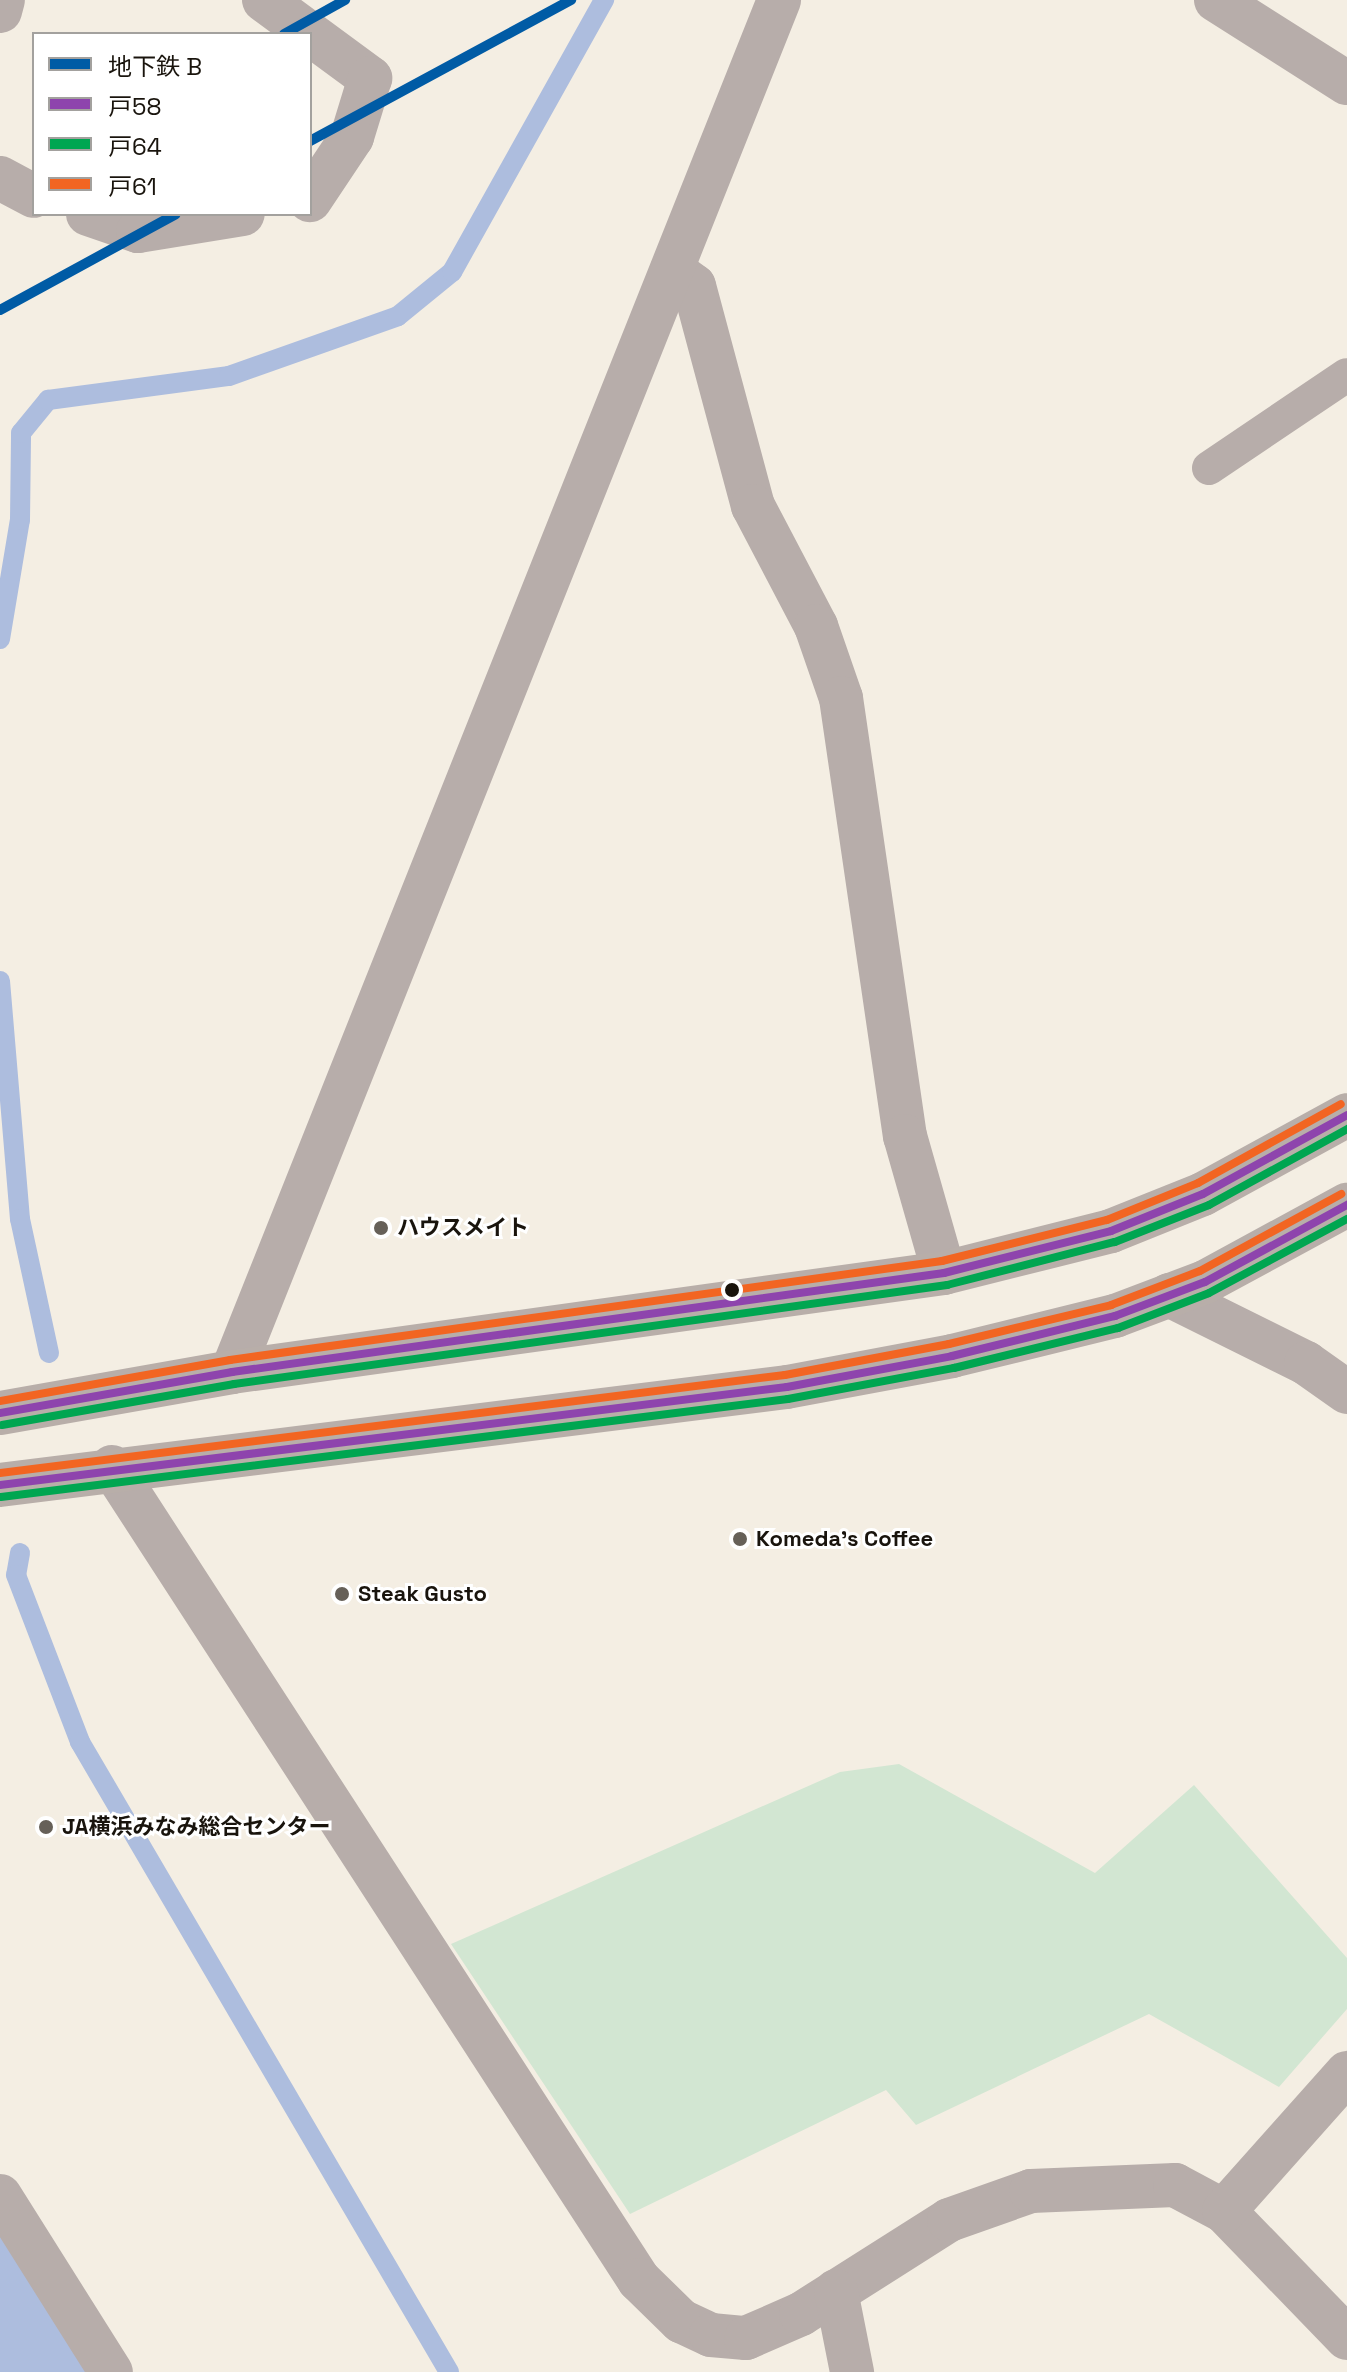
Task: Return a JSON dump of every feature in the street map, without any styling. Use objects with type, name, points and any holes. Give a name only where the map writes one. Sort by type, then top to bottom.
[{"type":"main road","points":[[0,1413],[232,1372],[944,1273],[1111,1231],[1203,1194],[1347,1115]]},
{"type":"main road","points":[[0,1485],[112,1467],[787,1387],[952,1356],[1169,1295],[1347,1205]]},
{"type":"street","points":[[0,11],[3,0]]},
{"type":"street","points":[[264,0],[307,32]]},
{"type":"street","points":[[232,1372],[577,493],[672,270],[779,0]]},
{"type":"street","points":[[1216,0],[1347,83]]},
{"type":"street","points":[[312,35],[370,78],[352,137],[312,197]]},
{"type":"street","points":[[0,178],[32,195]]},
{"type":"street","points":[[94,216],[138,231],[231,216]]},
{"type":"street","points":[[672,270],[694,286],[753,506],[816,626],[841,698],[905,1136],[944,1273]]},
{"type":"street","points":[[1169,1295],[1306,1363],[1347,1392]]},
{"type":"street","points":[[112,1467],[639,2280],[681,2321],[711,2335],[746,2338],[836,2291],[949,2220],[1031,2191],[1175,2185],[1224,2211],[1347,2338]]},
{"type":"street","points":[[1224,2211],[1347,2073]]},
{"type":"street","points":[[0,2196],[111,2372]]},
{"type":"street","points":[[836,2291],[852,2372]]},
{"type":"lane","points":[[1209,468],[1347,375]]},
{"type":"green space","points":[[899,1764],[1095,1873],[1194,1785],[1347,1958],[1347,2009],[1279,2087],[1149,2014],[916,2125],[886,2090],[630,2214],[451,1944],[840,1772]]},
{"type":"waterway","points":[[0,639],[20,520],[21,433],[48,400],[229,376],[398,316],[452,272],[604,0]]},
{"type":"waterway","points":[[0,981],[20,1219],[49,1353]]},
{"type":"waterway","points":[[20,1553],[16,1575],[80,1742],[449,2372]]},
{"type":"waterway","points":[[0,2295],[54,2372]]},
{"type":"metro line","name":"B","points":[[288,32],[345,0]]},
{"type":"metro line","name":"B","points":[[312,140],[571,0]]},
{"type":"metro line","name":"B","points":[[0,310],[172,216]]},
{"type":"transit line","name":"戸61","points":[[0,1401],[230,1360],[942,1261],[1107,1220],[1198,1183],[1341,1104]]},
{"type":"transit line","name":"戸58","points":[[0,1413],[232,1372],[944,1273],[1111,1231],[1203,1194],[1347,1115]]},
{"type":"transit line","name":"戸64","points":[[2,1425],[234,1384],[947,1285],[1115,1242],[1209,1205],[1347,1129]]},
{"type":"transit line","name":"戸61","points":[[0,1473],[785,1375],[949,1344],[1111,1305],[1200,1271],[1341,1194]]},
{"type":"transit line","name":"戸58","points":[[0,1485],[787,1387],[952,1356],[1115,1316],[1205,1282],[1347,1205]]},
{"type":"transit line","name":"戸64","points":[[1,1497],[788,1399],[954,1368],[1118,1328],[1209,1293],[1347,1219]]},
{"type":"place","name":"ハウスメイト","points":[[381,1228]]},
{"type":"place","name":"Komeda's Coffee","points":[[740,1539]]},
{"type":"place","name":"Steak Gusto","points":[[342,1594]]},
{"type":"place","name":"JA横浜みなみ総合センター","points":[[46,1827]]}]
